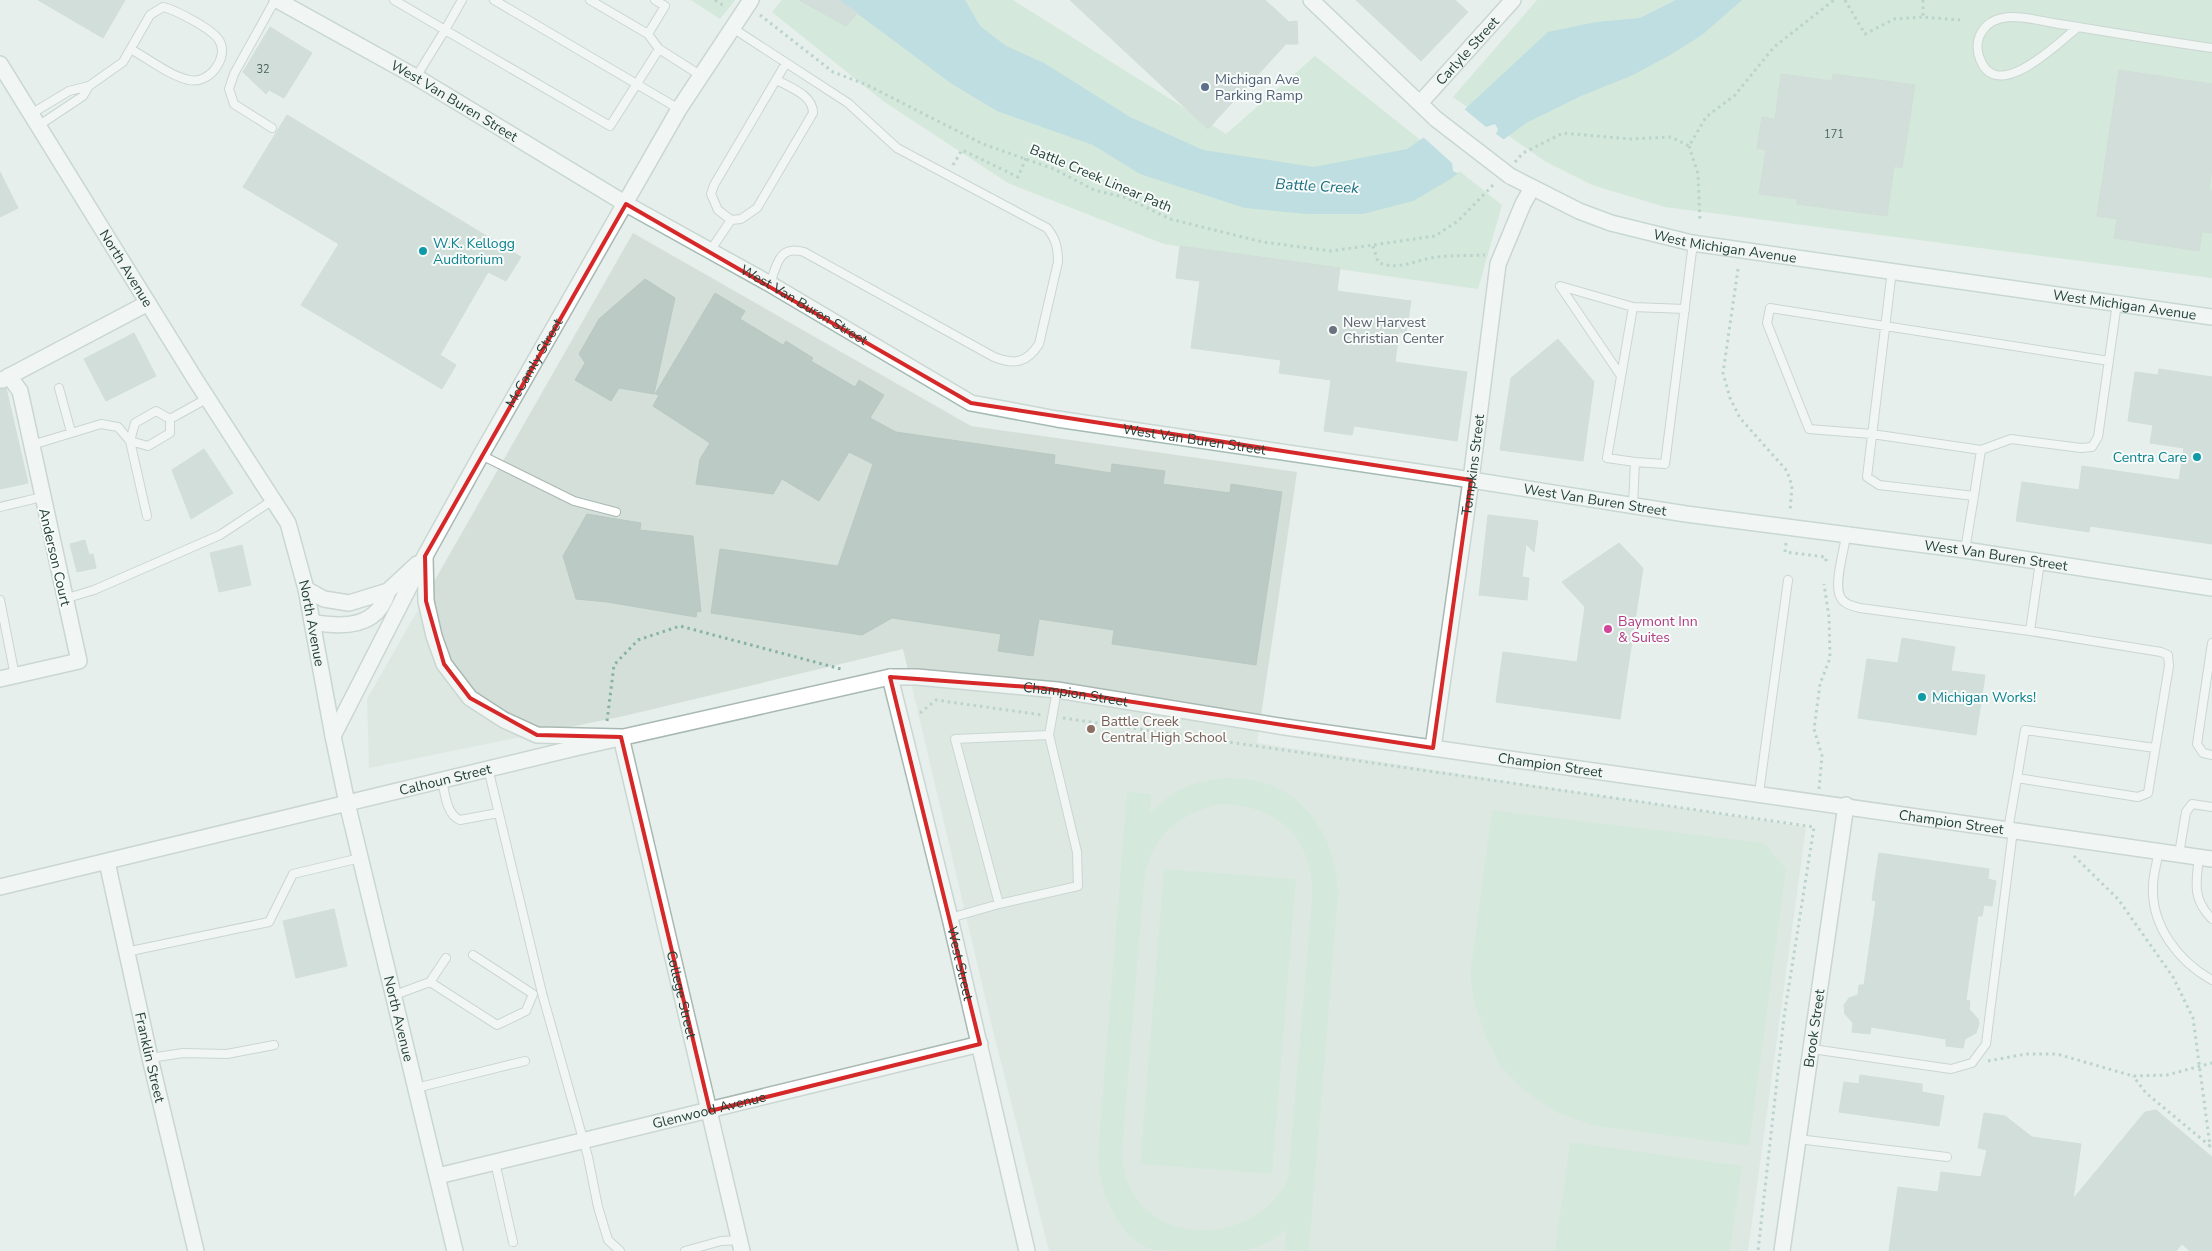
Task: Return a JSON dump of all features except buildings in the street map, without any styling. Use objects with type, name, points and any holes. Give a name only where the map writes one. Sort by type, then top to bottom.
[{"type":"street","name":"West Van Buren Street","points":[[276,0],[416,77],[626,204],[770,284],[971,403],[1057,420],[1846,536],[1964,550],[2212,588]]},
{"type":"street","name":"West Michigan Avenue","points":[[1311,0],[1436,119],[1508,173],[1532,188],[1579,211],[1611,223],[1693,243],[2212,317]]},
{"type":"street","name":"Carlyle Street","points":[[1420,102],[1513,0]]},
{"type":"street","name":"McCamly Street","points":[[333,736],[425,556],[481,455],[679,109],[749,2]]},
{"type":"street","name":"North Avenue","points":[[0,64],[288,523],[306,589],[347,802],[392,996],[455,1251]]},
{"type":"street","name":"Tompkins Street","points":[[1433,748],[1471,480],[1498,264],[1524,202],[1532,188]]},
{"type":"street","points":[[4,378],[148,302]]},
{"type":"street","name":"Anderson Court","points":[[0,680],[78,661],[20,391],[4,378]]},
{"type":"street","points":[[306,589],[324,599],[349,603],[388,591],[425,556]]},
{"type":"street","points":[[425,556],[426,601],[434,636],[444,664],[470,698],[504,720],[537,735],[621,737]]},
{"type":"street","points":[[312,622],[337,627],[350,626],[368,618],[380,608],[385,602],[388,591]]},
{"type":"street","name":"Champion Street","points":[[890,677],[917,677],[1057,690],[1285,727],[1846,805],[2206,858]]},
{"type":"street","name":"Calhoun Street","points":[[0,887],[488,768],[890,677]]},
{"type":"street","name":"West Street","points":[[890,677],[950,918],[1027,1251]]},
{"type":"street","name":"College Street","points":[[621,737],[741,1246]]},
{"type":"street","name":"Brook Street","points":[[1782,1251],[1846,805]]},
{"type":"street","name":"Franklin Street","points":[[107,862],[150,1058],[196,1251]]},
{"type":"street","name":"Glenwood Avenue","points":[[438,1176],[980,1044]]},
{"type":"lane","points":[[272,128],[234,104],[229,89],[234,74],[276,0]]},
{"type":"lane","points":[[394,0],[610,126],[636,82],[659,49]]},
{"type":"lane","points":[[416,77],[462,0]]},
{"type":"lane","points":[[494,0],[679,109]]},
{"type":"lane","points":[[648,34],[665,6],[656,0]]},
{"type":"lane","points":[[594,1],[648,34],[659,49],[700,75]]},
{"type":"lane","points":[[34,120],[69,91],[89,86],[118,67],[132,50],[150,15],[163,7],[177,12],[214,34],[219,39],[222,54],[212,72],[205,78],[190,81],[132,50]]},
{"type":"lane","points":[[2078,27],[2023,70],[2012,75],[1994,73],[1987,69],[1978,54],[1980,34],[1986,26],[1998,19],[2011,17],[2078,27],[2212,48]]},
{"type":"lane","points":[[731,27],[861,113],[884,138],[897,148],[1036,221],[1047,228],[1056,239],[1058,262],[1039,344],[1032,356],[1019,361],[1005,361],[994,357],[804,252],[793,249],[784,252],[778,261],[770,284]]},
{"type":"lane","points":[[776,80],[808,99],[813,105],[813,113],[758,208],[742,219],[730,220],[718,210],[713,203],[711,194],[776,80],[786,63]]},
{"type":"lane","points":[[34,120],[82,96],[89,86]]},
{"type":"lane","points":[[710,251],[730,220]]},
{"type":"lane","points":[[1634,307],[1607,458],[1664,464],[1693,243]]},
{"type":"lane","points":[[1892,270],[1868,477],[1879,484],[1974,496]]},
{"type":"lane","points":[[1621,376],[1560,286],[1634,307],[1685,309]]},
{"type":"lane","points":[[2109,361],[1770,308],[1767,323],[1809,429],[1872,434],[1981,450],[2011,438],[2081,448],[2092,447],[2098,436],[2109,361],[2116,303]]},
{"type":"lane","points":[[59,388],[71,432]]},
{"type":"lane","points":[[170,419],[208,398]]},
{"type":"lane","points":[[130,441],[135,423],[156,411],[170,419]]},
{"type":"lane","points":[[130,441],[148,446],[170,433],[170,419]]},
{"type":"lane","points":[[32,445],[101,424],[118,427],[130,441],[147,516]]},
{"type":"lane","points":[[1964,550],[1981,450]]},
{"type":"lane","points":[[481,455],[574,502],[616,512]]},
{"type":"lane","points":[[1633,505],[1635,462]]},
{"type":"lane","points":[[0,507],[42,498]]},
{"type":"lane","points":[[64,599],[94,590],[220,535],[273,500]]},
{"type":"lane","points":[[1846,536],[1839,589],[1840,597],[1846,604],[1860,608],[2030,630],[2168,655],[2169,666],[2148,793],[2138,797],[2017,778]]},
{"type":"lane","points":[[2030,630],[2040,562]]},
{"type":"lane","points":[[1759,793],[1788,580]]},
{"type":"lane","points":[[0,600],[16,676]]},
{"type":"lane","points":[[2212,643],[2208,698],[2196,744],[2203,753],[2212,755]]},
{"type":"lane","points":[[950,918],[999,904],[1078,886],[1077,852],[1049,735],[1057,690]]},
{"type":"lane","points":[[1812,1049],[1951,1069],[1972,1063],[1986,1044],[2010,830],[2025,730],[2155,748]]},
{"type":"lane","points":[[999,904],[955,739],[1049,735]]},
{"type":"lane","points":[[488,768],[542,993],[588,1157],[598,1207],[608,1240],[620,1251]]},
{"type":"lane","points":[[442,780],[448,806],[455,818],[460,820],[498,813]]},
{"type":"lane","points":[[2179,854],[2186,812],[2192,804],[2212,807]]},
{"type":"lane","points":[[2159,851],[2153,886],[2156,907],[2164,933],[2180,958],[2212,980]]},
{"type":"lane","points":[[126,952],[269,922],[293,874],[360,858]]},
{"type":"lane","points":[[2206,858],[2196,896],[2212,918]]},
{"type":"lane","points":[[473,955],[533,994],[542,993]]},
{"type":"lane","points":[[392,996],[430,982],[446,958]]},
{"type":"lane","points":[[430,982],[497,1025],[526,1011],[533,994]]},
{"type":"lane","points":[[150,1058],[182,1053],[228,1054],[274,1045]]},
{"type":"lane","points":[[416,1088],[525,1061]]},
{"type":"lane","points":[[1798,1139],[1947,1157]]},
{"type":"lane","points":[[495,1162],[513,1242]]},
{"type":"lane","points":[[686,1251],[721,1241],[741,1246]]},
{"type":"path","points":[[715,0],[724,6]]},
{"type":"path","points":[[1700,222],[1698,174],[1689,146],[1706,117],[1735,95],[1774,47],[1834,0]]},
{"type":"path","points":[[1846,0],[1865,34],[1894,19],[1923,17],[1960,20]]},
{"type":"path","points":[[1923,0],[1923,17]]},
{"type":"path","name":"Battle Creek Linear Path","points":[[749,2],[833,72],[867,85],[983,144],[1054,169],[1094,190],[1127,198],[1170,219],[1263,242],[1331,251],[1435,236],[1458,220],[1508,173],[1523,153],[1563,133],[1630,139],[1671,136],[1689,146]]},
{"type":"path","points":[[947,174],[962,150],[1018,177],[1026,158]]},
{"type":"path","points":[[1373,246],[1378,262],[1385,266],[1395,266],[1436,257],[1485,255]]},
{"type":"path","points":[[1738,269],[1723,373],[1730,398],[1740,418],[1787,471],[1792,486],[1791,504]]},
{"type":"path","points":[[1785,552],[1826,557],[1823,591],[1829,617],[1830,658],[1820,684],[1814,729],[1822,756],[1820,782]]},
{"type":"path","points":[[607,721],[614,665],[638,640],[680,626],[841,669]]},
{"type":"path","points":[[920,713],[936,700],[1814,827],[1784,1018],[1758,1251]]},
{"type":"path","points":[[2074,856],[2118,899],[2173,977],[2194,1018],[2202,1066],[2210,1146],[2146,1093],[2133,1076]]},
{"type":"path","points":[[1972,1063],[2026,1054],[2057,1054],[2133,1076],[2167,1075],[2212,1063]]},
{"type":"highlighted area","points":[[626,204],[971,403],[1471,480],[1433,748],[1042,688],[890,677],[980,1044],[710,1111],[621,737],[537,735],[470,698],[444,664],[426,601],[425,556]]},
{"type":"shaded area","name":"Battle Creek Central High School","points":[[633,233],[971,426],[1297,472],[1257,743],[1806,827],[1748,1251],[1049,1251],[995,1039],[903,649],[624,716],[369,768],[367,699]]},
{"type":"green space","points":[[691,0],[735,0],[720,19]]},
{"type":"green space","points":[[782,0],[1013,0],[1226,134],[1315,56],[1502,205],[1478,289],[1164,244],[1008,183],[883,101],[772,12]]},
{"type":"green space","points":[[1537,0],[2212,0],[2212,278],[1665,207],[1592,185],[1546,162],[1453,97]]},
{"type":"green space","points":[[1215,779],[1246,779],[1265,783],[1282,790],[1297,800],[1320,827],[1328,843],[1337,877],[1338,895],[1309,1251],[1285,1250],[1286,1230],[1261,1246],[1245,1250],[1153,1250],[1140,1244],[1129,1235],[1112,1210],[1105,1196],[1101,1181],[1098,1153],[1127,792],[1151,794],[1150,814],[1167,798],[1184,787]],"holes":[[[1220,804],[1241,806],[1275,818],[1288,829],[1299,842],[1307,858],[1311,877],[1312,898],[1288,1179],[1271,1203],[1248,1219],[1222,1228],[1194,1230],[1168,1223],[1145,1209],[1129,1185],[1122,1153],[1145,871],[1150,857],[1164,835],[1182,819],[1193,813]]]},
{"type":"green space","points":[[1492,810],[1764,843],[1786,869],[1749,1146],[1596,1126],[1558,1113],[1526,1092],[1501,1067],[1486,1038],[1475,1006],[1470,975]]},
{"type":"green space","points":[[1164,869],[1296,879],[1272,1174],[1140,1164]]},
{"type":"green space","points":[[1570,1142],[1742,1166],[1730,1251],[1555,1251]]},
{"type":"water","name":"Battle Creek","points":[[839,0],[965,0],[980,26],[1006,46],[1044,63],[1130,117],[1203,150],[1314,167],[1407,149],[1465,109],[1548,32],[1596,22],[1640,18],[1676,0],[1742,0],[1702,35],[1670,55],[1633,75],[1581,96],[1526,123],[1449,180],[1413,201],[1363,214],[1307,214],[1245,208],[1140,174],[1093,145],[997,111],[952,84]]},
{"type":"pier","points":[[1463,108],[1486,127],[1495,124],[1498,129],[1496,134],[1506,141],[1464,171],[1457,173],[1453,171],[1452,163],[1422,136]]},
{"type":"place","name":"Michigan Ave Parking Ramp","points":[[1205,87]]},
{"type":"place","name":"W.K. Kellogg Auditorium","points":[[423,251]]},
{"type":"place","name":"New Harvest Christian Center","points":[[1333,330]]},
{"type":"place","name":"Centra Care","points":[[2197,457]]},
{"type":"place","name":"Baymont Inn & Suites","points":[[1608,629]]},
{"type":"place","name":"Michigan Works!","points":[[1922,697]]},
{"type":"place","name":"Battle Creek Central High School","points":[[1091,729]]}]
